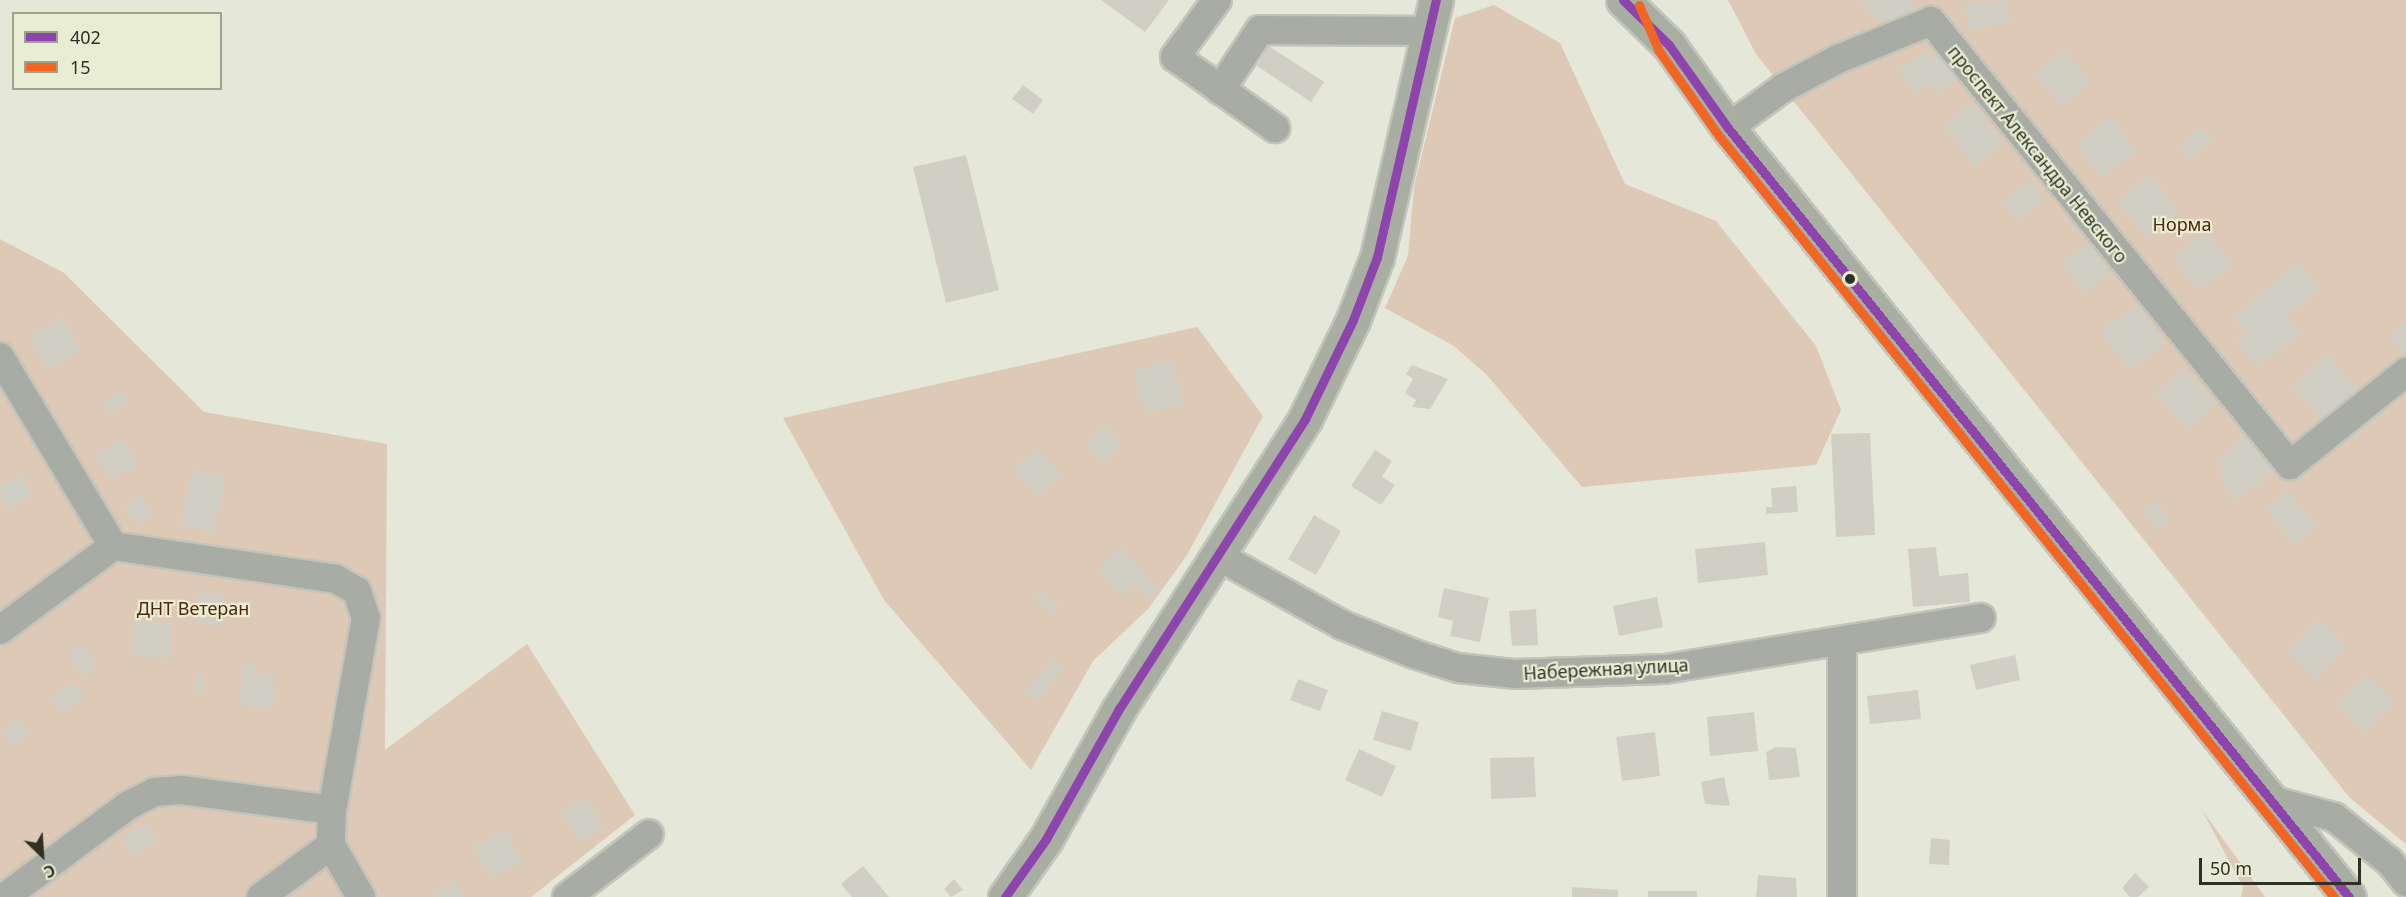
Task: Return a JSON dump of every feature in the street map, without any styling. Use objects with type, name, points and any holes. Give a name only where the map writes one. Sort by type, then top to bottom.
[{"type":"main road","points":[[1005,897],[1046,839],[1119,709],[1220,557],[1305,419],[1353,320],[1377,257],[1436,0]]},
{"type":"main road","points":[[1623,0],[1668,45],[1728,128],[2346,893]]},
{"type":"main road","points":[[1650,0],[1668,45]]},
{"type":"street","points":[[1217,0],[1175,57],[1275,128]]},
{"type":"street","name":"проспект Александра Невского","points":[[1728,128],[1783,88],[1838,59],[1931,21],[2290,465],[2406,372]]},
{"type":"street","points":[[1220,90],[1260,30],[1428,31]]},
{"type":"street","points":[[0,357],[113,546]]},
{"type":"street","points":[[0,630],[113,546],[336,579],[357,591],[366,618],[332,810],[331,845],[361,897]]},
{"type":"street","name":"Набережная улица","points":[[1220,557],[1342,625],[1458,668],[1563,675],[1665,669],[1981,618]]},
{"type":"street","points":[[1842,640],[1842,897]]},
{"type":"street","points":[[4,897],[127,806],[154,792],[182,790],[332,810]]},
{"type":"street","points":[[2270,800],[2334,817],[2398,872]]},
{"type":"street","points":[[567,897],[649,834]]},
{"type":"street","points":[[261,897],[331,845]]},
{"type":"green space","name":"Норма","points":[[1728,0],[2406,0],[2406,844],[2350,798],[1756,54]]},
{"type":"green space","points":[[1494,5],[1560,43],[1625,184],[1716,221],[1816,346],[1841,410],[1816,465],[1582,487],[1487,375],[1454,346],[1385,308],[1408,256],[1414,187],[1455,18]]},
{"type":"green space","name":"ДНТ Ветеран","points":[[0,239],[64,273],[204,412],[387,444],[385,750],[527,644],[635,815],[531,897],[0,897]]},
{"type":"green space","points":[[1197,327],[1263,416],[1187,555],[1148,609],[1093,661],[1031,770],[884,600],[783,418]]},
{"type":"green space","points":[[2202,810],[2265,897],[2241,897],[2243,887]]},
{"type":"building","points":[[1101,0],[1169,0],[1145,32]]},
{"type":"building","points":[[1859,0],[1910,0],[1917,9],[1888,34]]},
{"type":"building","points":[[2007,0],[2011,23],[1969,30],[1965,4]]},
{"type":"building","points":[[1269,46],[1324,82],[1311,102],[1257,66]]},
{"type":"building","points":[[1928,50],[1935,60],[1944,53],[1961,77],[1937,95],[1929,84],[1915,94],[1899,70]]},
{"type":"building","points":[[2065,50],[2091,83],[2062,106],[2035,73]]},
{"type":"building","points":[[1023,85],[1043,100],[1033,114],[1012,99]]},
{"type":"building","points":[[1972,102],[2003,145],[1974,166],[1943,123]]},
{"type":"building","points":[[2111,117],[2137,151],[2103,178],[2076,144]]},
{"type":"building","points":[[2200,126],[2212,140],[2190,159],[2178,146]]},
{"type":"building","points":[[966,155],[999,290],[946,303],[913,167]]},
{"type":"building","points":[[2150,174],[2180,210],[2147,237],[2117,201]]},
{"type":"building","points":[[2031,180],[2045,201],[2016,221],[2002,200]]},
{"type":"building","points":[[2207,231],[2233,265],[2199,291],[2173,257]]},
{"type":"building","points":[[2087,243],[2111,273],[2084,293],[2061,264]]},
{"type":"building","points":[[2299,262],[2321,289],[2287,316],[2301,333],[2258,368],[2236,341],[2246,333],[2232,317]]},
{"type":"building","points":[[2137,304],[2165,344],[2129,370],[2101,330]]},
{"type":"building","points":[[62,316],[81,351],[47,369],[29,337]]},
{"type":"building","points":[[2406,320],[2406,355],[2389,336]]},
{"type":"building","points":[[2328,353],[2365,396],[2329,428],[2291,385]]},
{"type":"building","points":[[1173,360],[1184,404],[1145,414],[1133,370]]},
{"type":"building","points":[[1412,365],[1448,379],[1430,409],[1412,407],[1416,400],[1405,393],[1413,379],[1406,374]]},
{"type":"building","points":[[2183,368],[2216,404],[2188,430],[2155,394]]},
{"type":"building","points":[[121,392],[128,404],[110,413],[104,401]]},
{"type":"building","points":[[1104,425],[1123,444],[1104,463],[1085,444]]},
{"type":"building","points":[[1870,433],[1875,535],[1836,537],[1831,434]]},
{"type":"building","points":[[2247,434],[2276,469],[2237,500],[2217,476],[2224,470],[2216,460]]},
{"type":"building","points":[[122,439],[138,464],[111,481],[95,455]]},
{"type":"building","points":[[1038,448],[1062,477],[1036,498],[1012,468]]},
{"type":"building","points":[[1375,450],[1392,461],[1382,477],[1395,485],[1381,505],[1351,486]]},
{"type":"building","points":[[192,469],[226,477],[214,532],[180,525]]},
{"type":"building","points":[[22,475],[32,496],[4,510],[0,485]]},
{"type":"building","points":[[1796,486],[1798,512],[1766,514],[1766,507],[1772,507],[1771,488]]},
{"type":"building","points":[[2287,490],[2317,525],[2295,544],[2265,509]]},
{"type":"building","points":[[139,494],[154,513],[139,525],[124,507]]},
{"type":"building","points":[[2155,500],[2172,520],[2158,532],[2141,511]]},
{"type":"building","points":[[1314,515],[1341,531],[1316,575],[1288,559]]},
{"type":"building","points":[[1765,542],[1768,575],[1698,583],[1695,549]]},
{"type":"building","points":[[1121,547],[1160,589],[1149,598],[1135,583],[1121,596],[1097,570]]},
{"type":"building","points":[[1936,547],[1939,576],[1968,573],[1970,602],[1913,607],[1908,549]]},
{"type":"building","points":[[1444,588],[1489,598],[1480,642],[1450,636],[1453,621],[1438,617]]},
{"type":"building","points":[[1043,590],[1061,607],[1053,616],[1035,598]]},
{"type":"building","points":[[198,592],[226,595],[222,626],[195,623]]},
{"type":"building","points":[[1657,597],[1663,627],[1619,636],[1613,606]]},
{"type":"building","points":[[1536,609],[1538,645],[1512,646],[1509,611]]},
{"type":"building","points":[[2319,618],[2348,646],[2316,680],[2287,652]]},
{"type":"building","points":[[133,621],[172,623],[170,658],[132,656]]},
{"type":"building","points":[[81,644],[97,666],[84,676],[68,654]]},
{"type":"building","points":[[2015,655],[2020,680],[1976,690],[1970,665]]},
{"type":"building","points":[[1053,659],[1064,668],[1037,700],[1024,693]]},
{"type":"building","points":[[243,662],[258,664],[257,673],[275,675],[273,689],[277,689],[272,708],[239,705]]},
{"type":"building","points":[[196,674],[204,675],[203,693],[195,692]]},
{"type":"building","points":[[2367,675],[2395,702],[2365,732],[2337,705]]},
{"type":"building","points":[[1298,679],[1328,690],[1320,711],[1290,700]]},
{"type":"building","points":[[74,681],[85,697],[62,712],[51,696]]},
{"type":"building","points":[[1918,690],[1921,719],[1870,724],[1867,696]]},
{"type":"building","points":[[1382,711],[1419,722],[1411,751],[1373,740]]},
{"type":"building","points":[[1754,712],[1758,751],[1710,756],[1707,717]]},
{"type":"building","points":[[20,717],[31,732],[12,746],[1,730]]},
{"type":"building","points":[[1655,732],[1660,776],[1622,781],[1616,737]]},
{"type":"building","points":[[1776,747],[1796,748],[1800,777],[1769,780],[1766,752]]},
{"type":"building","points":[[1359,749],[1396,766],[1382,797],[1345,780]]},
{"type":"building","points":[[1534,757],[1536,797],[1491,799],[1490,758]]},
{"type":"building","points":[[1724,777],[1730,806],[1705,804],[1701,782]]},
{"type":"building","points":[[586,797],[604,828],[579,842],[561,812]]},
{"type":"building","points":[[145,823],[158,841],[135,858],[122,840]]},
{"type":"building","points":[[506,829],[522,863],[490,878],[474,845]]},
{"type":"building","points":[[1931,838],[1950,840],[1949,865],[1929,864]]},
{"type":"building","points":[[863,866],[889,897],[852,897],[841,884]]},
{"type":"building","points":[[2135,873],[2149,887],[2138,897],[2130,897],[2122,888]]},
{"type":"building","points":[[1758,875],[1796,878],[1797,897],[1756,897]]},
{"type":"building","points":[[954,879],[963,890],[951,897],[944,889]]},
{"type":"building","points":[[456,880],[464,897],[437,897],[434,891]]},
{"type":"building","points":[[1572,887],[1618,890],[1618,897],[1572,897]]},
{"type":"building","points":[[1648,891],[1697,891],[1697,897],[1648,897]]},
{"type":"transit line","name":"402","points":[[1005,897],[1046,839],[1119,709],[1305,419],[1353,320],[1377,257],[1436,0]]},
{"type":"transit line","name":"402","points":[[1623,0],[1669,45],[1728,128],[2349,897]]},
{"type":"transit line","name":"15","points":[[1639,5],[1659,51],[1719,136],[2334,897]]}]
